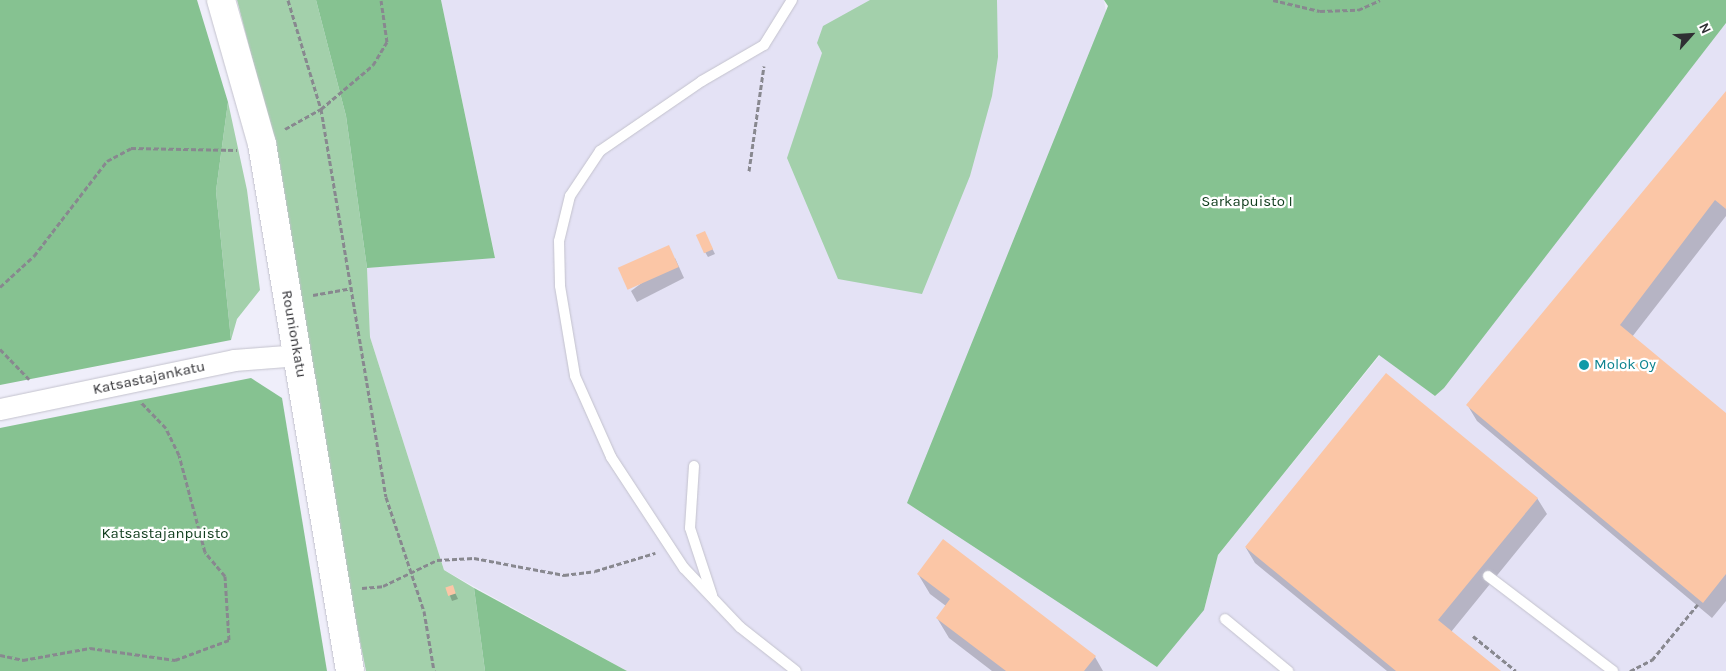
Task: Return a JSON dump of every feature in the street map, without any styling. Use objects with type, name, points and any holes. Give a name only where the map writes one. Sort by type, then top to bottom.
[{"type":"main road","name":"Rounionkatu","points":[[221,0],[262,144],[298,355],[334,590],[350,671]]},
{"type":"street","name":"Katsastajankatu","points":[[0,409],[234,360],[298,355]]},
{"type":"lane","points":[[792,0],[764,45],[600,151],[570,196],[559,241],[560,286],[575,376],[611,457],[670,548],[713,601],[796,671]]},
{"type":"lane","points":[[694,466],[690,528],[713,601]]},
{"type":"lane","points":[[1488,576],[1613,671]]},
{"type":"lane","points":[[1225,619],[1288,671]]},
{"type":"path","points":[[288,0],[321,108],[386,496],[412,574],[434,671]]},
{"type":"path","points":[[0,288],[34,256],[107,161],[132,148],[230,152],[262,144],[321,108],[373,65],[387,42],[381,0]]},
{"type":"path","points":[[1273,0],[1320,11],[1358,10],[1380,0]]},
{"type":"path","points":[[749,170],[764,45]]},
{"type":"path","points":[[288,300],[352,288]]},
{"type":"path","points":[[0,349],[45,400]]},
{"type":"path","points":[[0,656],[23,660],[90,648],[175,660],[229,640],[225,576],[206,552],[179,455],[166,428],[122,384]]},
{"type":"path","points":[[334,590],[383,586],[412,574],[437,560],[474,558],[564,575],[625,564],[670,548]]},
{"type":"path","points":[[1629,671],[1652,660],[1698,604]]},
{"type":"path","points":[[1473,636],[1516,671]]},
{"type":"shaded area","points":[[441,0],[1104,0],[1204,610],[1218,555],[1380,355],[1435,396],[1726,23],[1726,671],[627,671],[444,570],[370,337],[367,268],[495,257]]},
{"type":"green space","points":[[0,0],[197,0],[228,102],[216,191],[231,340],[0,385]]},
{"type":"green space","points":[[237,0],[316,0],[346,116],[367,268],[370,337],[444,570],[474,588],[485,671],[366,671],[345,568],[280,166]]},
{"type":"green space","points":[[316,0],[441,0],[495,258],[367,268],[346,116]]},
{"type":"green space","points":[[870,0],[997,0],[998,57],[992,96],[970,176],[922,294],[838,279],[787,158],[822,53],[817,43],[823,26]]},
{"type":"green space","name":"Sarkapuisto I","points":[[1104,0],[1726,0],[1726,23],[1444,388],[1435,396],[1379,355],[1218,555],[1204,610],[1157,667],[907,503],[1108,6]]},
{"type":"green space","points":[[228,102],[247,190],[260,290],[237,319],[231,340],[216,191]]},
{"type":"green space","name":"Katsastajanpuisto","points":[[251,378],[282,398],[327,671],[0,671],[0,428]]},
{"type":"green space","points":[[474,588],[627,671],[485,671]]},
{"type":"building","name":"Molok Oy","points":[[1726,91],[1726,209],[1715,200],[1620,325],[1726,413],[1726,574],[1703,603],[1466,405]]},
{"type":"building","points":[[705,231],[713,249],[704,253],[696,235]]},
{"type":"building","points":[[669,245],[679,267],[628,290],[618,268]]},
{"type":"building","points":[[1386,373],[1538,498],[1438,620],[1501,671],[1396,671],[1245,547]]},
{"type":"building","points":[[943,539],[1096,656],[1084,671],[1006,671],[936,618],[950,599],[917,574]]},
{"type":"building","points":[[453,585],[456,594],[448,596],[445,587]]},
{"type":"place","name":"Molok Oy","points":[[1584,365]]}]
